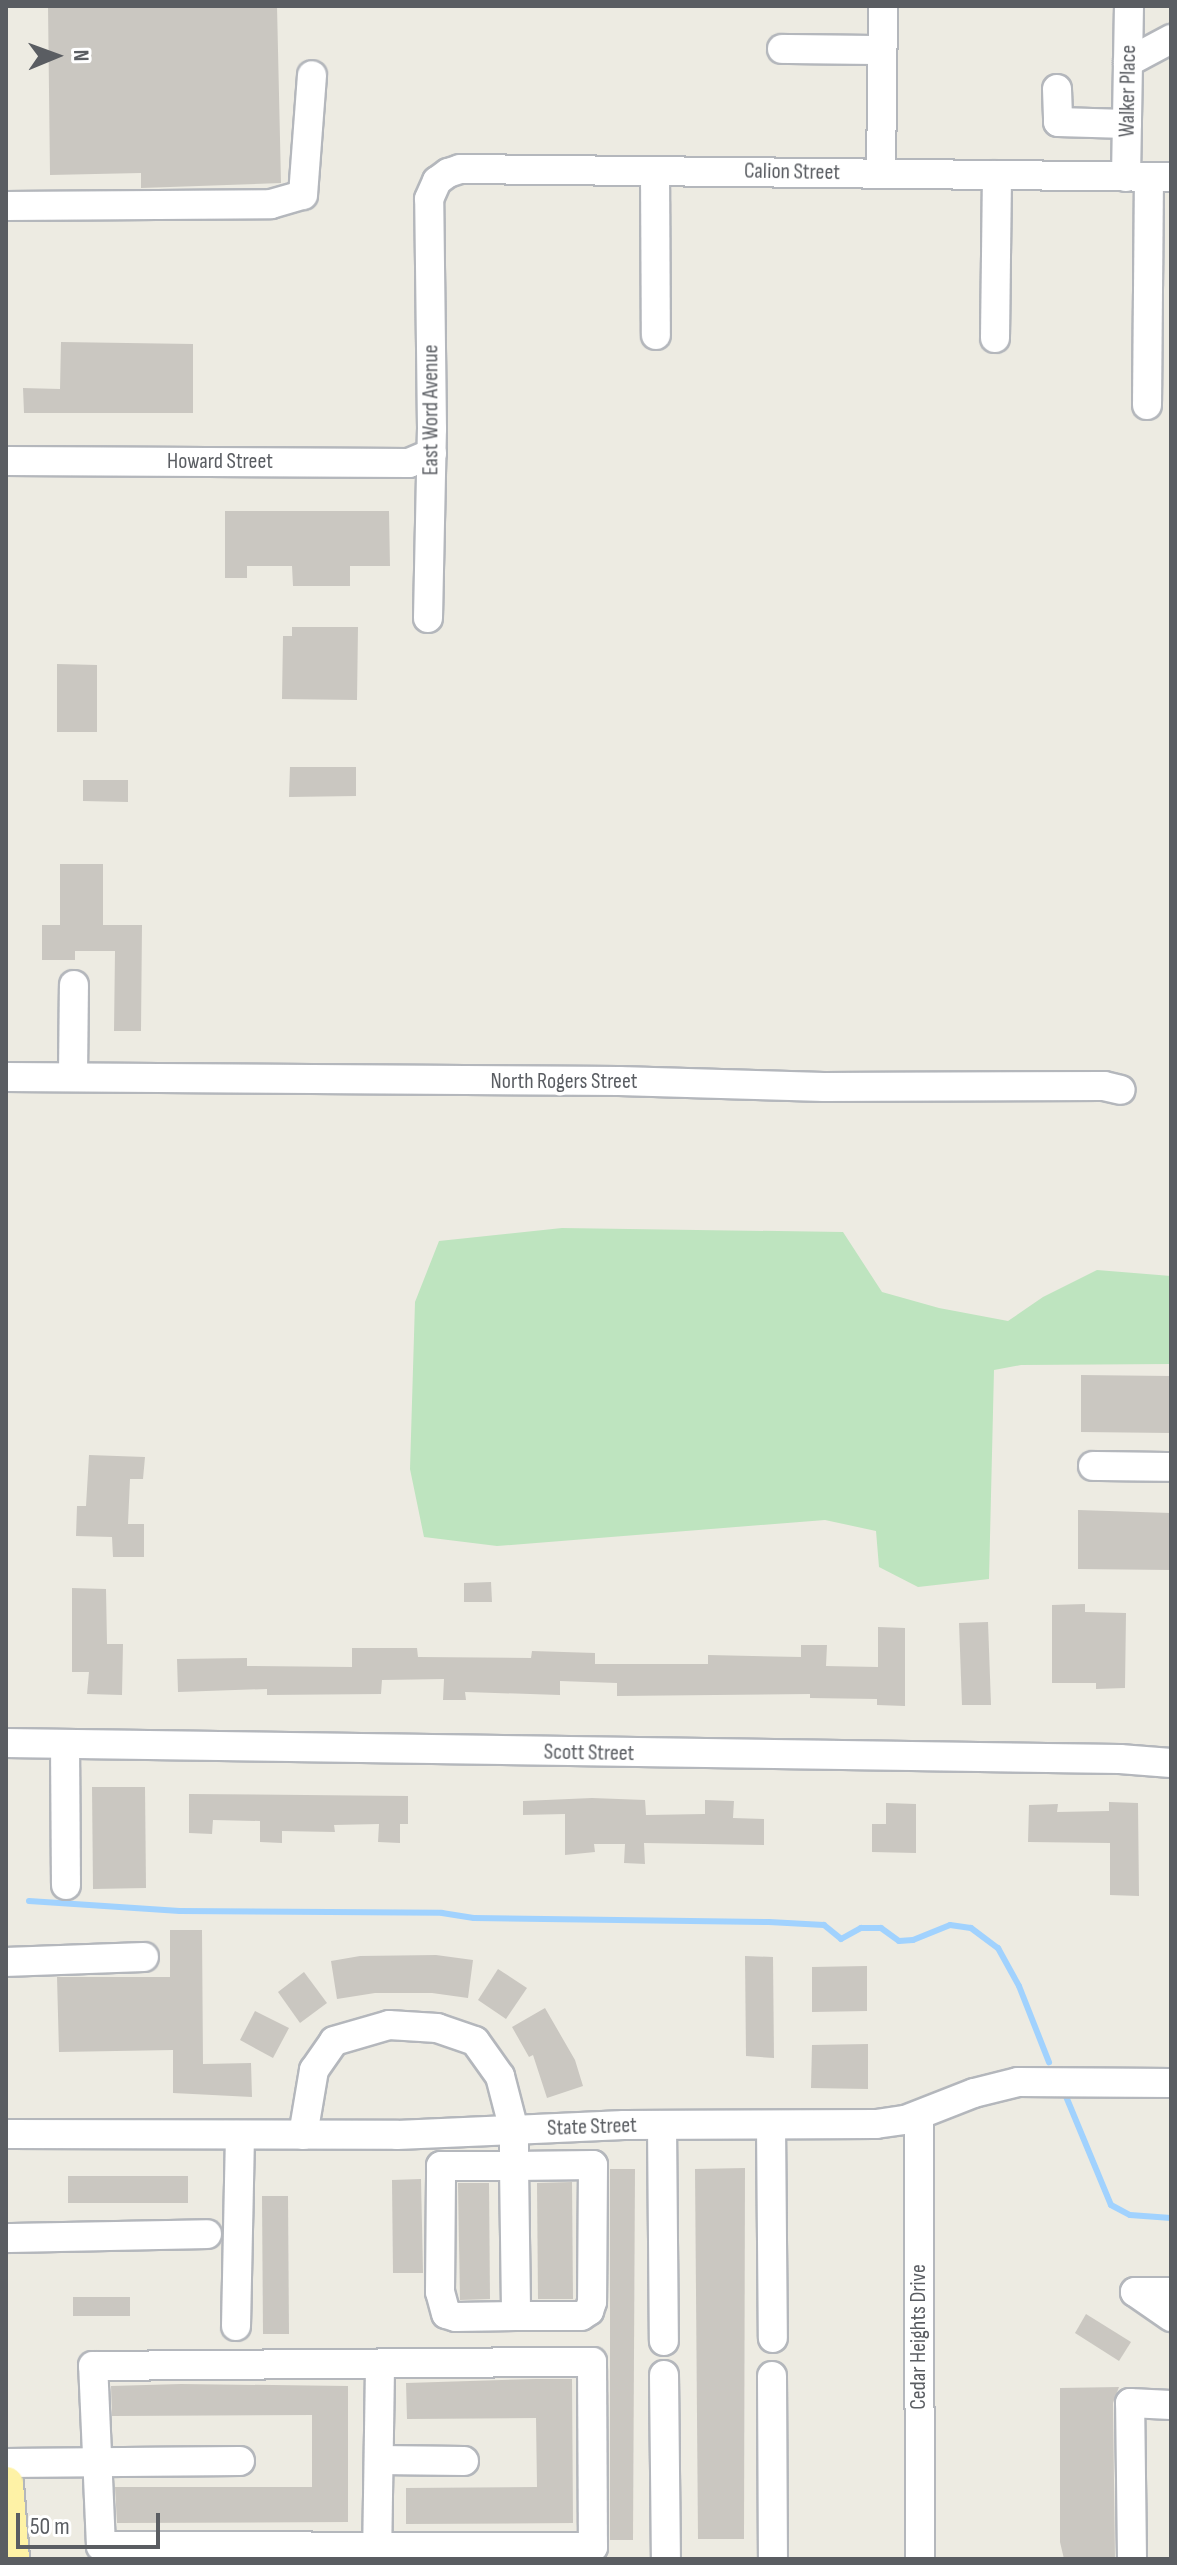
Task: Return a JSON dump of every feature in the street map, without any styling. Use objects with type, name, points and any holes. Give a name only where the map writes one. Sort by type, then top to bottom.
[{"type":"main road","points":[[6,2484],[12,2559]]},
{"type":"street","points":[[881,173],[883,6]]},
{"type":"street","name":"Walker Place","points":[[1129,6],[1127,124],[1149,177],[1147,405]]},
{"type":"street","points":[[1128,62],[1171,39]]},
{"type":"street","points":[[782,49],[882,50]]},
{"type":"street","points":[[6,206],[271,204],[303,195],[312,75]]},
{"type":"street","points":[[1057,89],[1058,122],[1127,124]]},
{"type":"street","name":"Calion Street","points":[[429,201],[437,181],[460,169],[1149,177]]},
{"type":"street","points":[[655,171],[656,335]]},
{"type":"street","points":[[995,338],[997,175]]},
{"type":"street","name":"East Word Avenue","points":[[428,618],[432,453],[429,201]]},
{"type":"street","name":"Howard Street","points":[[6,461],[409,463],[432,453]]},
{"type":"street","points":[[73,1076],[74,985]]},
{"type":"street","name":"North Rogers Street","points":[[6,1077],[619,1081],[824,1087],[1104,1086],[1121,1090]]},
{"type":"street","points":[[1093,1466],[1171,1467]]},
{"type":"street","name":"Scott Street","points":[[6,1743],[1120,1759],[1171,1763]]},
{"type":"street","points":[[65,1744],[66,1885]]},
{"type":"street","points":[[6,1962],[144,1957]]},
{"type":"street","points":[[303,2135],[314,2070],[334,2041],[389,2025],[437,2028],[475,2041],[500,2076],[514,2130],[516,2316]]},
{"type":"street","name":"State Street","points":[[6,2134],[303,2135],[662,2125],[876,2124],[919,2116],[974,2093],[1018,2082],[1171,2083]]},
{"type":"street","name":"Cedar Heights Drive","points":[[919,2116],[920,2559]]},
{"type":"street","points":[[662,2125],[664,2341]]},
{"type":"street","points":[[771,2125],[773,2338]]},
{"type":"street","points":[[236,2326],[240,2135]]},
{"type":"street","points":[[593,2165],[592,2302],[589,2311],[581,2316],[516,2316],[456,2317],[446,2314],[440,2292],[441,2166],[593,2165]]},
{"type":"street","points":[[6,2238],[207,2234]]},
{"type":"street","points":[[1171,2292],[1135,2292],[1171,2317]]},
{"type":"street","points":[[592,2362],[593,2547],[377,2553],[101,2546],[93,2366],[380,2364],[592,2362]]},
{"type":"street","points":[[377,2553],[380,2364]]},
{"type":"street","points":[[664,2375],[666,2559]]},
{"type":"street","points":[[772,2376],[773,2559]]},
{"type":"street","points":[[1132,2559],[1130,2403],[1171,2405]]},
{"type":"street","points":[[379,2460],[464,2461]]},
{"type":"street","points":[[6,2463],[240,2461]]},
{"type":"green space","points":[[562,1228],[843,1232],[882,1292],[939,1308],[1008,1321],[1043,1297],[1097,1270],[1171,1276],[1171,1364],[1021,1365],[994,1370],[989,1579],[918,1587],[879,1567],[876,1531],[825,1520],[497,1546],[424,1537],[410,1469],[415,1302],[439,1241]]},
{"type":"building","points":[[48,6],[277,6],[281,183],[141,188],[141,173],[50,175]]},
{"type":"building","points":[[61,342],[193,344],[193,413],[24,413],[23,388],[60,389]]},
{"type":"building","points":[[225,511],[389,511],[390,566],[350,566],[350,586],[293,586],[292,566],[247,566],[247,578],[225,578]]},
{"type":"building","points":[[292,627],[358,627],[357,700],[282,699],[283,636],[292,636]]},
{"type":"building","points":[[57,664],[97,665],[97,732],[57,732]]},
{"type":"building","points":[[290,767],[356,767],[356,796],[289,797]]},
{"type":"building","points":[[83,780],[128,780],[128,802],[83,801]]},
{"type":"building","points":[[60,864],[103,864],[103,925],[142,925],[141,1031],[114,1031],[115,951],[75,951],[75,960],[42,960],[42,925],[60,925]]},
{"type":"building","points":[[1081,1375],[1171,1376],[1171,1433],[1081,1432]]},
{"type":"building","points":[[89,1455],[145,1457],[143,1479],[130,1479],[128,1524],[144,1524],[144,1557],[113,1557],[112,1537],[76,1536],[77,1506],[86,1506]]},
{"type":"building","points":[[1078,1510],[1171,1513],[1171,1570],[1078,1569]]},
{"type":"building","points":[[491,1582],[492,1602],[464,1602],[464,1583]]},
{"type":"building","points":[[72,1588],[106,1589],[107,1644],[123,1644],[122,1695],[87,1694],[89,1672],[72,1672]]},
{"type":"building","points":[[1085,1604],[1085,1612],[1126,1613],[1125,1688],[1096,1689],[1096,1683],[1052,1683],[1052,1605]]},
{"type":"building","points":[[988,1622],[991,1705],[962,1705],[959,1623]]},
{"type":"building","points":[[878,1627],[905,1628],[905,1706],[877,1705],[877,1699],[810,1698],[810,1694],[617,1696],[617,1683],[560,1681],[560,1695],[465,1692],[466,1700],[443,1700],[444,1679],[382,1680],[381,1694],[267,1695],[267,1689],[178,1692],[177,1659],[247,1658],[247,1666],[352,1667],[352,1648],[417,1648],[418,1657],[531,1658],[532,1651],[595,1653],[595,1664],[708,1664],[708,1655],[801,1657],[801,1645],[827,1645],[826,1666],[878,1667]]},
{"type":"building","points":[[92,1787],[145,1787],[146,1888],[93,1889]]},
{"type":"building","points":[[189,1794],[408,1796],[408,1824],[400,1824],[400,1843],[378,1842],[379,1824],[334,1825],[335,1832],[282,1831],[282,1843],[260,1842],[260,1821],[213,1820],[212,1834],[189,1833]]},
{"type":"building","points":[[592,1798],[645,1800],[646,1815],[705,1814],[705,1800],[734,1801],[733,1818],[764,1819],[764,1845],[644,1843],[645,1864],[624,1863],[625,1844],[594,1844],[595,1852],[565,1855],[565,1814],[523,1815],[523,1801]]},
{"type":"building","points":[[1109,1802],[1138,1803],[1139,1896],[1110,1895],[1110,1843],[1028,1842],[1029,1805],[1058,1804],[1057,1812],[1109,1811]]},
{"type":"building","points":[[886,1803],[916,1804],[916,1853],[872,1852],[872,1824],[886,1824]]},
{"type":"building","points":[[170,1930],[202,1930],[203,2064],[251,2063],[252,2097],[173,2093],[173,2050],[59,2052],[57,1977],[170,1977]]},
{"type":"building","points":[[436,1955],[473,1960],[468,1998],[432,1993],[375,1993],[337,1999],[331,1961],[360,1956]]},
{"type":"building","points":[[745,1956],[773,1957],[774,2058],[746,2056]]},
{"type":"building","points":[[867,1966],[867,2011],[812,2012],[812,1967]]},
{"type":"building","points":[[498,1969],[527,1988],[506,2019],[478,2000]]},
{"type":"building","points":[[304,1972],[327,2003],[300,2023],[278,1992]]},
{"type":"building","points":[[545,2008],[575,2060],[583,2086],[547,2098],[533,2055],[529,2057],[512,2027]]},
{"type":"building","points":[[255,2011],[289,2028],[273,2058],[240,2040]]},
{"type":"building","points":[[868,2044],[868,2089],[811,2088],[812,2045]]},
{"type":"building","points":[[745,2168],[744,2539],[698,2539],[695,2169]]},
{"type":"building","points":[[610,2169],[635,2169],[633,2540],[610,2540]]},
{"type":"building","points":[[68,2176],[188,2176],[188,2203],[68,2203]]},
{"type":"building","points":[[421,2179],[423,2273],[393,2273],[392,2180]]},
{"type":"building","points":[[572,2182],[573,2299],[538,2299],[537,2183]]},
{"type":"building","points":[[458,2183],[489,2183],[490,2299],[460,2300]]},
{"type":"building","points":[[262,2196],[288,2196],[289,2334],[263,2334]]},
{"type":"building","points":[[73,2297],[130,2297],[130,2316],[73,2316]]},
{"type":"building","points":[[1086,2314],[1131,2342],[1119,2361],[1075,2333]]},
{"type":"building","points":[[572,2379],[573,2523],[406,2524],[406,2488],[537,2487],[536,2418],[407,2419],[406,2383]]},
{"type":"building","points":[[111,2386],[348,2386],[348,2522],[117,2523],[115,2487],[312,2487],[312,2415],[112,2416]]},
{"type":"building","points":[[1119,2387],[1113,2403],[1115,2559],[1064,2559],[1060,2542],[1060,2388]]},
{"type":"waterway","points":[[29,1901],[180,1911],[442,1913],[474,1918],[769,1922],[824,1925],[841,1939],[861,1928],[881,1928],[899,1941],[913,1940],[950,1925],[971,1928],[998,1948],[1019,1986],[1049,2062]]},
{"type":"waterway","points":[[1065,2094],[1111,2205],[1130,2215],[1171,2218]]}]
